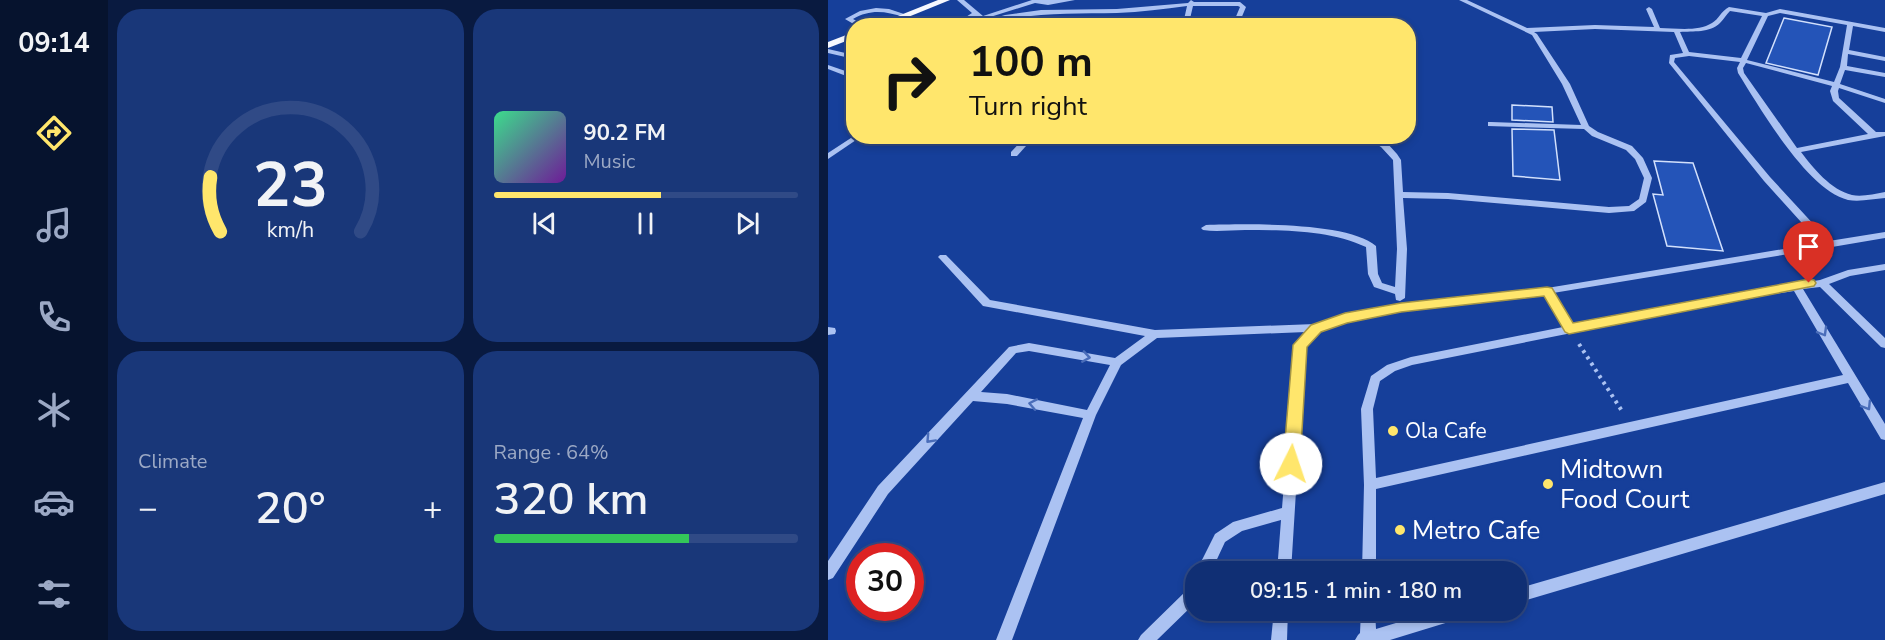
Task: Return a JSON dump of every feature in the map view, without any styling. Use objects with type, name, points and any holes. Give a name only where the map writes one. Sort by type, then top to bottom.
[{"type":"main road","points":[[897,18],[946,0]]},
{"type":"main road","points":[[828,45],[846,38]]},
{"type":"street","points":[[960,0],[982,18]]},
{"type":"street","points":[[972,18],[1034,1],[1054,3],[1072,0]]},
{"type":"street","points":[[1399,195],[1448,196],[1599,210],[1631,209],[1643,200],[1648,178],[1639,158],[1629,148],[1594,134],[1586,127],[1566,84],[1534,34],[1462,0]]},
{"type":"street","points":[[1003,18],[1011,15],[1134,10],[1191,2],[1240,4],[1243,7],[1238,18]]},
{"type":"street","points":[[1187,18],[1191,2]]},
{"type":"street","points":[[850,18],[873,9],[887,8],[904,15]]},
{"type":"street","points":[[1649,9],[1658,30]]},
{"type":"street","points":[[1527,30],[1595,27],[1658,30],[1707,28],[1717,23],[1728,9],[1766,15],[1780,11],[1885,30]]},
{"type":"street","points":[[1766,15],[1741,66],[1741,73],[1796,151],[1829,189],[1848,197],[1885,195]]},
{"type":"street","points":[[1850,24],[1843,67],[1834,91],[1836,99],[1874,135]]},
{"type":"street","points":[[1676,30],[1686,53]]},
{"type":"street","points":[[828,51],[846,55]]},
{"type":"street","points":[[1845,51],[1885,59]]},
{"type":"street","points":[[1828,246],[1790,207],[1732,133],[1671,62],[1672,56],[1686,53],[1745,60],[1885,101]]},
{"type":"street","points":[[1843,67],[1885,75]]},
{"type":"street","points":[[828,68],[846,74]]},
{"type":"street","points":[[1491,124],[1586,127]]},
{"type":"street","points":[[1796,151],[1885,134]]},
{"type":"street","points":[[828,157],[847,144]]},
{"type":"street","points":[[1014,154],[1023,144]]},
{"type":"street","points":[[1382,144],[1397,160],[1402,249],[1401,308]]},
{"type":"street","points":[[1206,228],[1276,228],[1350,236],[1371,246],[1373,274],[1378,285],[1400,292]]},
{"type":"street","points":[[943,257],[987,303],[1155,334],[1316,328],[1345,318],[1401,308],[1547,291],[1883,238]]},
{"type":"street","points":[[1369,561],[1370,485],[1367,409],[1375,380],[1391,368],[1411,361],[1569,329],[1822,283],[1848,273],[1885,267]]},
{"type":"street","points":[[1822,283],[1885,344]]},
{"type":"street","points":[[1796,286],[1885,435]]},
{"type":"street","points":[[1547,291],[1569,329]]},
{"type":"street","points":[[1285,561],[1300,345],[1316,328]]},
{"type":"street","points":[[1004,640],[1090,415],[1117,362],[1155,334]]},
{"type":"street","points":[[828,573],[883,490],[1013,350],[1029,347],[1117,362]]},
{"type":"street","points":[[1370,485],[1850,378]]},
{"type":"street","points":[[970,396],[1007,399],[1090,415]]},
{"type":"street","points":[[1527,593],[1885,488]]},
{"type":"street","points":[[1208,561],[1220,538],[1238,526],[1288,512]]},
{"type":"street","points":[[1146,640],[1185,602]]},
{"type":"street","points":[[1279,640],[1280,621]]},
{"type":"street","points":[[1367,621],[1365,639],[1427,621]]},
{"type":"path","points":[[1569,329],[1632,427]]},
{"type":"building","points":[[1784,18],[1832,27],[1818,75],[1766,63]]},
{"type":"building","points":[[1512,105],[1552,107],[1553,122],[1512,120]]},
{"type":"building","points":[[1512,129],[1554,130],[1560,180],[1513,176]]},
{"type":"building","points":[[1654,161],[1693,163],[1723,251],[1667,246],[1653,194],[1663,195]]},
{"type":"place","name":"Ola Cafe","points":[[1393,431]]},
{"type":"place","name":"Midtown Food Court","points":[[1548,484]]},
{"type":"place","name":"Metro Cafe","points":[[1400,530]]},
{"type":"route","points":[[1291,464],[1300,345],[1316,328],[1345,318],[1401,308],[1547,291],[1569,329],[1809,283]]}]
